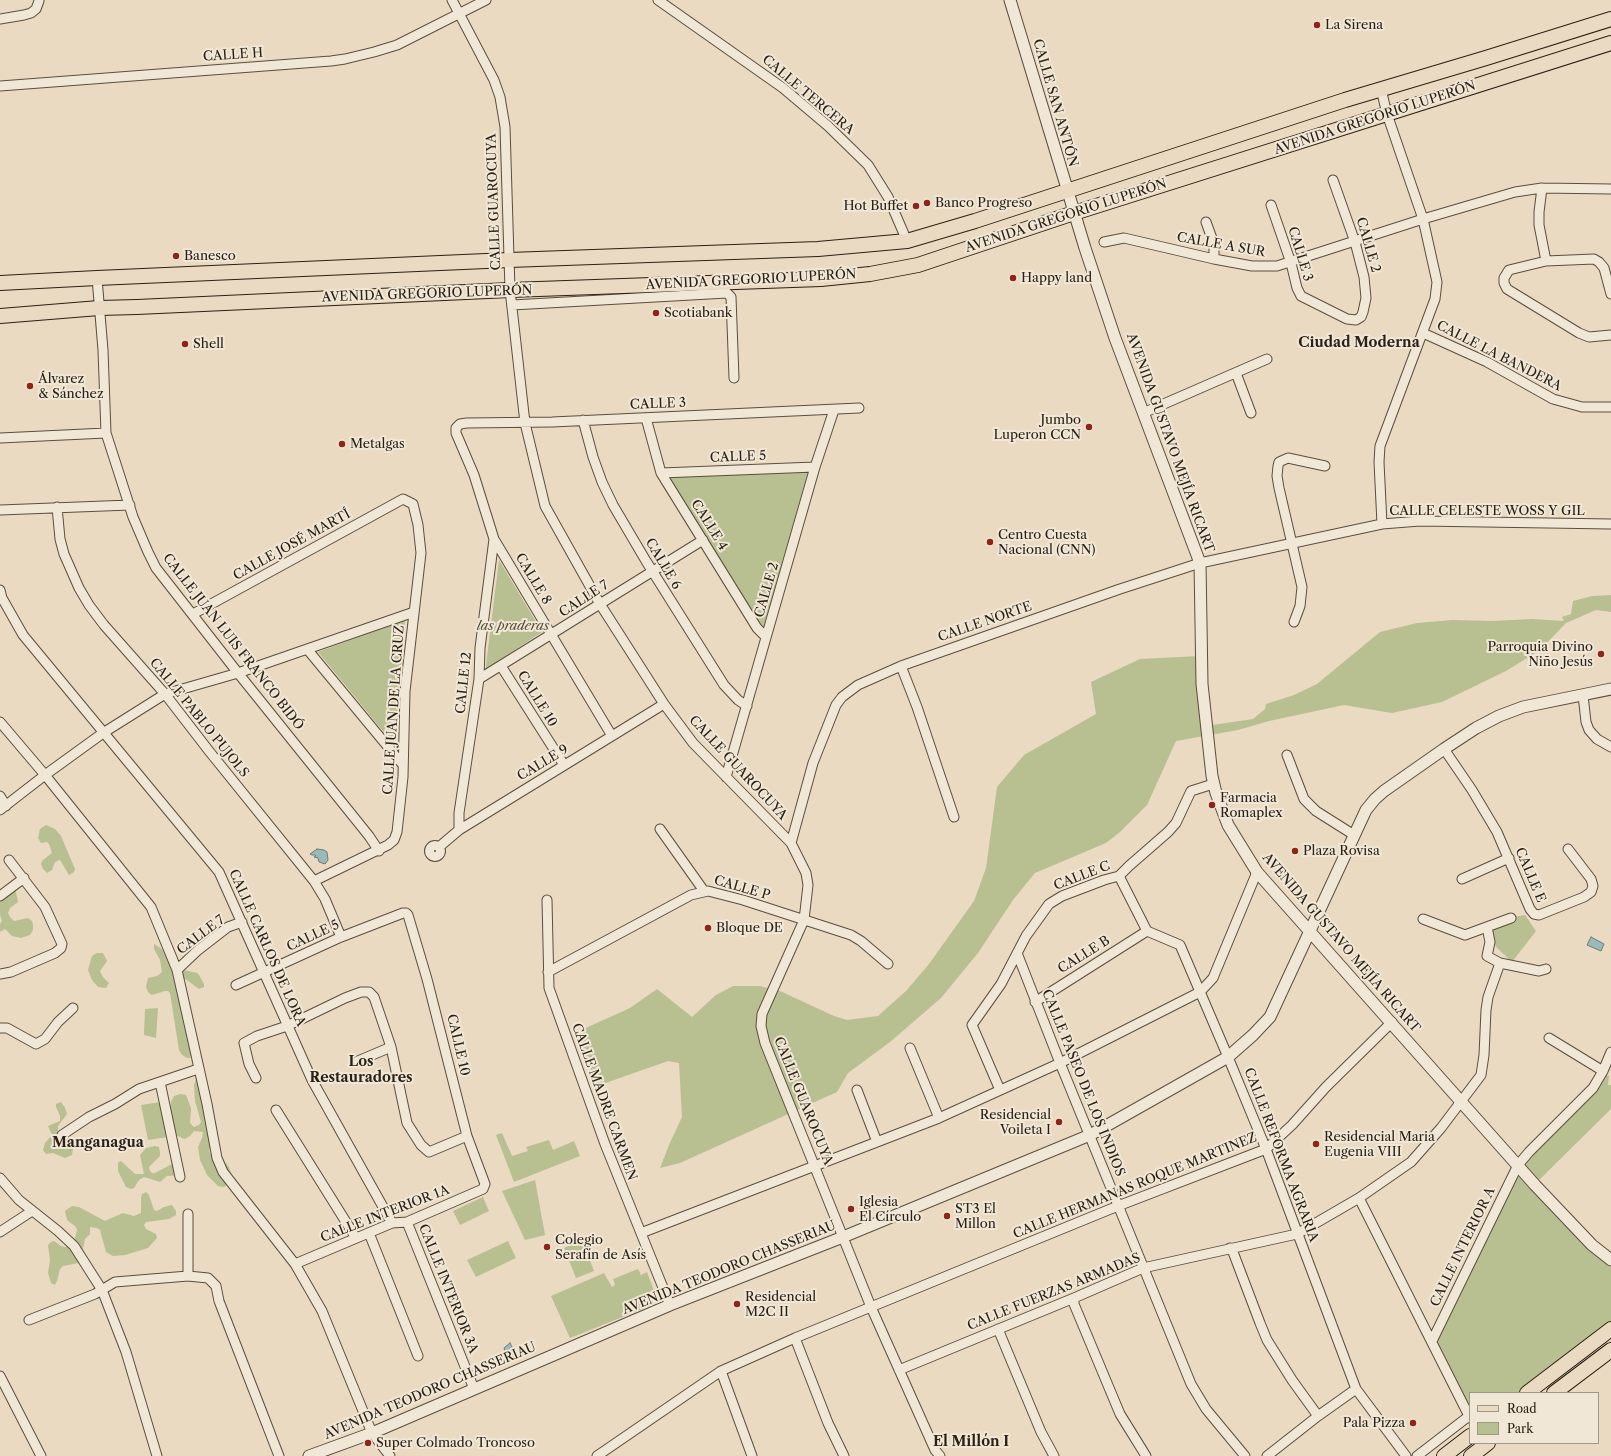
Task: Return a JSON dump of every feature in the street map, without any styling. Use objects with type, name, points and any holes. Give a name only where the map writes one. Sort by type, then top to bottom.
[{"type":"main road","name":"AVENIDA GREGORIO LUPERÓN","points":[[0,283],[508,260],[818,249],[907,241],[968,223],[1298,114],[1611,19]]},
{"type":"main road","name":"AVENIDA GREGORIO LUPERÓN","points":[[0,316],[99,308],[510,290],[821,279],[870,274],[918,265],[1074,213],[1611,43]]},
{"type":"main road","points":[[1528,1392],[1611,1329]]},
{"type":"main road","points":[[1555,1392],[1611,1350]]},
{"type":"main road","points":[[1444,1456],[1469,1437]]},
{"type":"main road","points":[[1471,1456],[1487,1444]]},
{"type":"street","name":"CALLE GUAROCUYA","points":[[452,0],[494,80],[500,97],[505,127],[510,290],[525,423],[545,506],[600,604],[664,704],[693,743],[791,843],[806,873],[808,885],[804,920],[762,1014],[761,1026],[765,1042],[872,1307],[935,1450],[940,1456]]},
{"type":"street","name":"CALLE H","points":[[0,86],[330,61],[374,52],[397,45],[486,0]]},
{"type":"street","name":"CALLE TERCERA","points":[[658,0],[783,88],[828,126],[868,165],[888,197],[907,241]]},
{"type":"street","name":"CALLE SAN ANTÓN","points":[[1010,0],[1074,213]]},
{"type":"street","points":[[0,19],[31,13],[36,9],[39,1]]},
{"type":"street","points":[[1381,89],[1387,114],[1423,219],[1437,282],[1436,299],[1422,332],[1380,446],[1379,462],[1382,524]]},
{"type":"street","name":"CALLE 2","points":[[1333,180],[1355,242],[1366,287],[1363,312],[1358,319]]},
{"type":"street","points":[[1542,188],[1539,205],[1539,225],[1546,261]]},
{"type":"street","name":"CALLE A SUR","points":[[1104,242],[1124,238],[1214,260],[1261,267],[1277,266],[1291,263],[1423,219],[1505,194],[1542,188],[1611,189]]},
{"type":"street","name":"CALLE 3","points":[[1271,205],[1291,263],[1297,288],[1301,296],[1347,319],[1358,319]]},
{"type":"street","name":"AVENIDA GUSTAVO MEJÍA RICART","points":[[1074,213],[1115,338],[1200,563],[1202,684],[1213,784],[1228,825],[1256,872],[1392,1022],[1518,1165],[1592,1245],[1611,1260]]},
{"type":"street","points":[[1206,222],[1214,244],[1214,260]]},
{"type":"street","points":[[1611,294],[1604,268],[1594,259],[1546,261],[1515,267],[1506,273],[1504,283],[1507,289],[1578,333],[1589,337],[1611,334]]},
{"type":"street","name":"CALLE JUAN LUIS FRANCO BIDÓ","points":[[97,278],[103,350],[106,433],[141,538],[156,568],[369,836],[379,851]]},
{"type":"street","points":[[512,305],[727,293],[731,297],[734,378]]},
{"type":"street","name":"CALLE LA BANDERA","points":[[1422,332],[1487,362],[1553,399],[1582,407],[1611,407]]},
{"type":"street","points":[[1143,413],[1267,359]]},
{"type":"street","points":[[1236,372],[1251,413]]},
{"type":"street","name":"CALLE 3","points":[[457,426],[467,423],[525,423],[859,408]]},
{"type":"street","name":"CALLE 2","points":[[726,777],[815,467],[834,410]]},
{"type":"street","name":"CALLE 4","points":[[646,418],[661,473],[758,628],[766,638]]},
{"type":"street","name":"CALLE 6","points":[[583,420],[593,457],[602,482],[613,505],[652,571],[724,684],[735,697],[747,706]]},
{"type":"street","name":"CALLE 8","points":[[457,426],[455,430],[474,475],[494,539],[523,590],[552,635],[612,736]]},
{"type":"street","points":[[0,438],[106,433]]},
{"type":"street","points":[[1294,622],[1300,606],[1302,587],[1278,488],[1277,476],[1279,462],[1288,458],[1325,466]]},
{"type":"street","name":"CALLE 5","points":[[661,473],[815,467]]},
{"type":"street","name":"CALLE JUAN DE LA CRUZ","points":[[314,881],[379,851],[394,840],[397,832],[403,778],[405,691],[421,553],[418,525],[412,504],[403,499]]},
{"type":"street","name":"CALLE JOSÉ MARTÍ","points":[[193,614],[403,499]]},
{"type":"street","points":[[0,510],[57,507],[130,506]]},
{"type":"street","name":"CALLE PABLO PUJOLS","points":[[57,507],[60,539],[64,554],[79,588],[89,606],[165,694],[314,881],[341,937]]},
{"type":"street","name":"CALLE CELESTE WOSS Y GIL","points":[[1292,544],[1382,524],[1420,521],[1611,524]]},
{"type":"street","name":"CALLE 12","points":[[459,830],[459,813],[479,679],[480,648],[494,539]]},
{"type":"street","name":"CALLE 7","points":[[479,679],[703,540]]},
{"type":"street","name":"CALLE NORTE","points":[[791,843],[813,763],[836,705],[842,697],[858,685],[901,666],[1120,589],[1200,563],[1292,544]]},
{"type":"street","name":"CALLE CARLOS DE LORA","points":[[0,590],[2,598],[23,635],[219,872],[312,1080],[392,1222]]},
{"type":"street","points":[[0,796],[3,808],[103,733],[165,694],[238,673],[414,612]]},
{"type":"street","points":[[307,649],[403,765]]},
{"type":"street","name":"CALLE 10","points":[[501,666],[564,765]]},
{"type":"street","points":[[901,666],[954,817]]},
{"type":"street","name":"AVENIDA TEODORO CHASSERIAU","points":[[309,1456],[372,1433],[670,1306],[843,1237],[1090,1135],[1228,1057],[1263,1026],[1270,1017],[1366,810],[1384,791],[1444,749],[1487,722],[1510,711],[1611,689]]},
{"type":"street","points":[[1583,695],[1586,722],[1589,730],[1597,739],[1611,747]]},
{"type":"street","name":"CALLE 9","points":[[439,847],[459,830],[664,704]]},
{"type":"street","points":[[0,722],[45,775],[151,907],[177,970],[207,1104],[217,1158],[223,1172],[295,1264],[322,1311],[372,1433],[390,1456]]},
{"type":"street","name":"CALLE E","points":[[1444,749],[1476,796],[1497,832],[1530,909],[1534,914],[1539,915],[1584,897],[1591,892],[1593,886],[1591,880],[1568,849]]},
{"type":"street","points":[[1287,755],[1304,799],[1316,812],[1354,835]]},
{"type":"street","name":"CALLE C","points":[[1000,1090],[972,1025],[1000,984],[1026,936],[1049,904],[1062,896],[1119,876],[1176,823],[1191,791],[1213,784]]},
{"type":"street","points":[[660,829],[704,891]]},
{"type":"street","points":[[1462,879],[1509,858]]},
{"type":"street","points":[[0,974],[11,972],[55,954],[61,948],[62,944],[46,909],[10,860]]},
{"type":"street","points":[[641,1234],[938,1118],[1060,1063],[1200,992],[1213,978],[1256,872]]},
{"type":"street","points":[[1119,876],[1147,931]]},
{"type":"street","points":[[0,896],[24,878]]},
{"type":"street","name":"CALLE P","points":[[548,972],[691,895],[704,891],[743,900],[851,935],[861,941],[888,964]]},
{"type":"street","name":"CALLE MADRE CARMEN","points":[[547,900],[549,988],[605,1144],[670,1306]]},
{"type":"street","name":"CALLE 5","points":[[236,985],[341,937],[402,912]]},
{"type":"street","name":"CALLE 10","points":[[402,912],[408,915],[427,979],[467,1136],[485,1187]]},
{"type":"street","points":[[1423,919],[1465,935],[1487,928],[1510,918]]},
{"type":"street","name":"CALLE 7","points":[[177,970],[197,951],[228,927],[242,922]]},
{"type":"street","points":[[1487,928],[1490,942],[1487,956],[1500,963],[1539,971],[1546,969]]},
{"type":"street","name":"CALLE REFORMA AGRARIA","points":[[1147,931],[1180,946],[1266,1149],[1356,1389],[1406,1456]]},
{"type":"street","name":"CALLE B","points":[[1035,1002],[1147,931]]},
{"type":"street","name":"CALLE PASEO DE LOS INDIOS","points":[[1017,953],[1035,1002],[1191,1384],[1206,1409],[1244,1456]]},
{"type":"street","name":"CALLE FUERZAS ARMADAS","points":[[899,1370],[1143,1268],[1298,1234],[1359,1198],[1411,1162],[1462,1102],[1480,1075],[1484,1055],[1488,997],[1500,963]]},
{"type":"street","points":[[256,1078],[249,1064],[244,1043],[257,1036],[287,1026],[345,998],[361,992],[369,992],[374,997],[391,1047],[407,1123],[424,1149],[429,1152],[467,1136]]},
{"type":"street","points":[[0,1028],[7,1028],[36,1044],[45,1039],[58,1022],[73,1008]]},
{"type":"street","name":"CALLE HERMANAS ROQUE MARTINEZ","points":[[597,1456],[721,1371],[795,1338],[1118,1206],[1266,1149],[1392,1022]]},
{"type":"street","points":[[1549,1038],[1603,1071]]},
{"type":"street","points":[[358,1061],[391,1047]]},
{"type":"street","points":[[910,1048],[938,1118]]},
{"type":"street","name":"CALLE INTERIOR A","points":[[1432,1341],[1518,1165],[1593,1088],[1603,1071],[1611,1052]]},
{"type":"street","points":[[63,1138],[62,1135],[89,1117],[115,1104],[139,1089],[198,1069]]},
{"type":"street","points":[[160,1082],[180,1177]]},
{"type":"street","points":[[857,1090],[877,1142]]},
{"type":"street","points":[[276,1110],[356,1238]]},
{"type":"street","points":[[0,1178],[16,1198],[58,1231],[74,1246],[102,1290],[126,1352],[157,1456]]},
{"type":"street","name":"CALLE INTERIOR 1A","points":[[295,1264],[392,1222],[407,1222],[485,1187]]},
{"type":"street","points":[[1359,1198],[1469,1415]]},
{"type":"street","points":[[0,1232],[32,1211]]},
{"type":"street","points":[[188,1214],[188,1276]]},
{"type":"street","name":"CALLE INTERIOR 3A","points":[[407,1222],[474,1389]]},
{"type":"street","points":[[369,1233],[418,1356]]},
{"type":"street","points":[[1230,1248],[1233,1252],[1268,1340],[1292,1380],[1318,1416]]},
{"type":"street","points":[[29,1320],[102,1290],[115,1282],[188,1276],[208,1278],[216,1286],[219,1302],[279,1456]]},
{"type":"street","points":[[1074,1298],[1074,1304],[1120,1414],[1146,1456]]},
{"type":"street","points":[[998,1329],[1042,1432],[1054,1456]]},
{"type":"street","points":[[795,1338],[828,1423],[844,1456]]},
{"type":"street","points":[[721,1371],[752,1456]]},
{"type":"street","points":[[0,1376],[41,1456]]},
{"type":"street","points":[[1267,1456],[1318,1416],[1356,1389]]},
{"type":"street","points":[[1417,1456],[1469,1418]]},
{"type":"green space","points":[[808,472],[763,629],[667,477]]},
{"type":"green space","name":"las praderas","points":[[499,560],[542,632],[486,669],[486,665]]},
{"type":"green space","points":[[1611,595],[1611,612],[1596,610],[1566,623],[1540,650],[1506,671],[1442,702],[1392,713],[1344,705],[1269,721],[1238,730],[1176,741],[1147,805],[1120,832],[1106,843],[1035,873],[1013,900],[978,953],[941,998],[890,1042],[848,1073],[837,1092],[680,1163],[660,1168],[682,1117],[679,1063],[668,1061],[597,1086],[577,1032],[630,1008],[657,989],[692,1017],[716,995],[733,986],[760,986],[780,991],[834,1016],[847,1020],[878,1016],[906,991],[929,964],[974,901],[986,868],[997,787],[1024,755],[1096,714],[1091,682],[1140,659],[1199,656],[1206,726],[1253,719],[1265,709],[1266,704],[1294,695],[1317,684],[1380,632],[1417,623],[1452,620],[1493,621],[1532,619],[1564,621],[1562,617],[1571,614],[1573,601],[1592,596]]},
{"type":"green space","points":[[405,620],[396,723],[396,747],[318,652]]},
{"type":"green space","points":[[46,825],[55,829],[61,836],[75,869],[74,872],[69,875],[60,860],[55,862],[52,870],[47,873],[43,869],[41,864],[42,861],[52,853],[49,844],[47,842],[41,843],[38,838],[40,829]]},
{"type":"green space","points":[[12,890],[16,892],[18,902],[10,908],[8,913],[10,917],[14,921],[28,918],[32,921],[33,925],[33,930],[30,935],[21,938],[12,936],[5,929],[0,932],[0,924],[2,921],[0,915],[0,896]]},
{"type":"green space","points":[[1525,915],[1536,931],[1512,962],[1496,947],[1491,930],[1513,917]]},
{"type":"green space","points":[[154,944],[162,949],[170,964],[184,970],[197,973],[204,984],[204,987],[199,989],[184,978],[181,978],[192,1055],[190,1058],[182,1055],[179,1050],[170,993],[165,991],[152,995],[148,992],[146,987],[148,978],[157,976],[162,972],[160,960],[154,949]]},
{"type":"green space","points":[[97,953],[103,953],[107,961],[100,971],[109,983],[106,988],[98,987],[92,980],[88,970],[92,956]]},
{"type":"green space","points":[[158,1008],[156,1038],[144,1035],[145,1009]]},
{"type":"green space","points":[[1602,1073],[1609,1076],[1608,1085],[1611,1085],[1611,1109],[1536,1183],[1611,1259],[1611,1328],[1520,1392],[1469,1392],[1469,1405],[1432,1341],[1519,1166]]},
{"type":"green space","points":[[196,1079],[200,1080],[215,1139],[209,1150],[210,1153],[225,1162],[229,1167],[232,1176],[230,1183],[224,1187],[218,1186],[207,1175],[200,1160],[198,1147],[203,1132],[194,1131],[185,1139],[176,1135],[172,1126],[170,1117],[171,1102],[174,1096],[180,1094],[186,1095],[191,1108],[190,1123],[194,1127],[199,1125],[201,1122],[195,1101],[194,1085]]},
{"type":"green space","points":[[61,1102],[67,1114],[58,1126],[58,1131],[61,1135],[69,1139],[73,1148],[72,1155],[65,1158],[53,1153],[46,1154],[43,1150],[45,1143],[52,1135],[48,1126],[60,1121],[56,1104]]},
{"type":"green space","points":[[161,1102],[168,1137],[148,1140],[141,1105]]},
{"type":"green space","points":[[502,1133],[512,1156],[528,1151],[526,1147],[549,1140],[553,1150],[574,1141],[580,1156],[514,1182],[496,1135]]},
{"type":"green space","points":[[155,1146],[159,1147],[160,1156],[149,1167],[150,1171],[155,1173],[174,1163],[182,1175],[167,1176],[160,1182],[144,1177],[139,1180],[134,1188],[131,1189],[126,1187],[118,1171],[118,1163],[121,1161],[135,1174],[144,1174],[140,1155],[146,1148]]},
{"type":"green space","points":[[535,1180],[545,1235],[525,1240],[502,1191]]},
{"type":"green space","points":[[146,1192],[149,1195],[154,1210],[157,1211],[172,1205],[176,1211],[176,1215],[169,1219],[146,1222],[144,1225],[146,1229],[156,1234],[157,1238],[148,1248],[125,1255],[113,1256],[106,1252],[100,1230],[90,1227],[90,1234],[85,1239],[79,1263],[63,1266],[60,1269],[55,1285],[51,1283],[48,1273],[50,1260],[48,1245],[54,1241],[61,1246],[65,1247],[69,1245],[75,1238],[77,1230],[76,1227],[67,1220],[65,1211],[72,1206],[79,1207],[105,1221],[123,1213],[134,1216],[141,1213],[141,1198],[142,1194]]},
{"type":"green space","points":[[483,1197],[489,1211],[460,1225],[453,1211]]},
{"type":"green space","points":[[582,1240],[594,1271],[576,1278],[564,1248]]},
{"type":"green space","points":[[508,1241],[516,1258],[476,1277],[467,1260]]},
{"type":"green space","points":[[638,1269],[641,1275],[647,1272],[657,1299],[640,1310],[570,1338],[551,1296],[604,1273],[612,1287],[615,1285],[613,1279]]},
{"type":"water","points":[[317,849],[327,852],[328,860],[325,864],[319,862],[318,858],[314,857],[316,856],[315,855],[310,854]]},
{"type":"water","points":[[1591,937],[1604,944],[1601,951],[1587,945]]},
{"type":"water","points":[[510,1343],[516,1355],[507,1359],[504,1348]]},
{"type":"place","name":"La Sirena","points":[[1317,25]]},
{"type":"place","name":"Banco Progreso","points":[[927,203]]},
{"type":"place","name":"Hot Buffet","points":[[916,206]]},
{"type":"place","name":"Banesco","points":[[176,256]]},
{"type":"place","name":"Happy land","points":[[1013,278]]},
{"type":"place","name":"Scotiabank","points":[[656,313]]},
{"type":"place","name":"Shell","points":[[185,344]]},
{"type":"place","name":"Álvarez & Sánchez","points":[[30,386]]},
{"type":"place","name":"Jumbo Luperon CCN","points":[[1089,427]]},
{"type":"place","name":"Metalgas","points":[[342,444]]},
{"type":"place","name":"Centro Cuesta Nacional (CNN)","points":[[990,542]]},
{"type":"place","name":"Parroquia Divino Niño Jesús","points":[[1601,654]]},
{"type":"place","name":"Farmacia Romaplex","points":[[1212,805]]},
{"type":"place","name":"Plaza Rovisa","points":[[1295,851]]},
{"type":"place","name":"Bloque DE","points":[[708,928]]},
{"type":"place","name":"Residencial Voileta I","points":[[1059,1122]]},
{"type":"place","name":"Residencial Maria Eugenia VIII","points":[[1316,1144]]},
{"type":"place","name":"Iglesia El Círculo","points":[[851,1209]]},
{"type":"place","name":"ST3 El Millon","points":[[947,1216]]},
{"type":"place","name":"Colegio Serafín de Asís","points":[[547,1247]]},
{"type":"place","name":"Residencial M2C II","points":[[737,1304]]},
{"type":"place","name":"Pala Pizza","points":[[1413,1423]]},
{"type":"place","name":"Super Colmado Troncoso","points":[[368,1443]]},
{"type":"district","name":"Ciudad Moderna","points":[[1359,343]]},
{"type":"district","name":"Los Restauradores","points":[[361,1070]]},
{"type":"district","name":"Manganagua","points":[[98,1143]]},
{"type":"district","name":"El Millón I","points":[[971,1442]]}]
